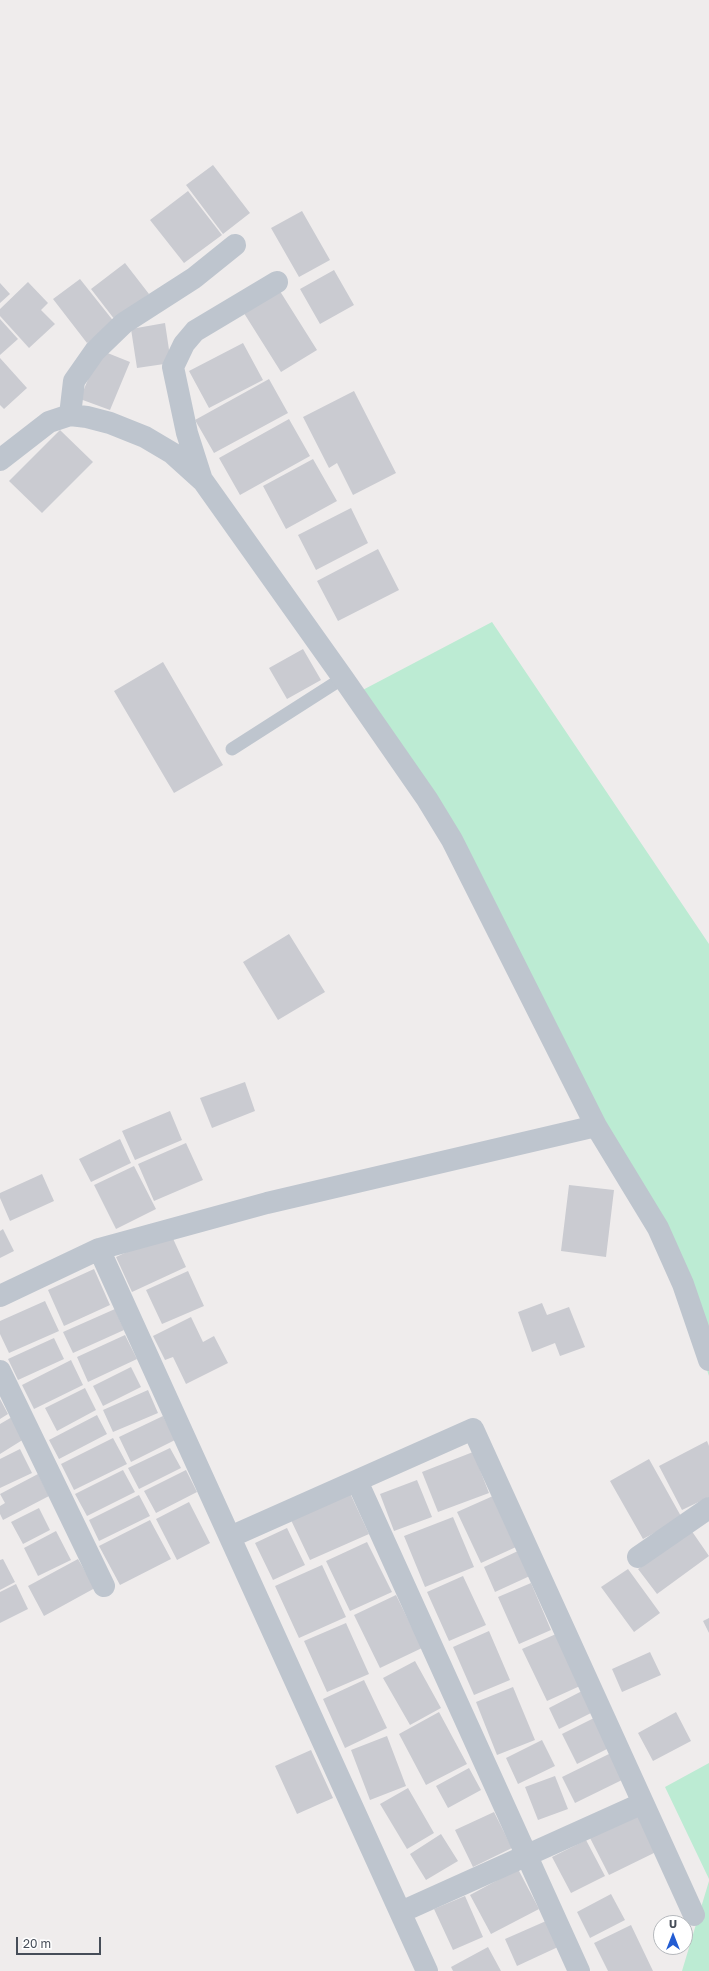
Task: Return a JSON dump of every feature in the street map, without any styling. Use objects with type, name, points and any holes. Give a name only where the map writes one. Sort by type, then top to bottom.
[{"type":"street","points":[[70,415],[74,381],[95,351],[124,323],[194,278],[236,245]]},
{"type":"street","points":[[203,481],[187,433],[173,366],[184,344],[195,331],[277,282]]},
{"type":"street","points":[[0,460],[49,422],[70,415],[110,423],[145,437],[172,453],[203,481],[343,678],[427,800],[452,840],[596,1126],[658,1228],[683,1284],[709,1360]]},
{"type":"street","points":[[0,1296],[99,1248],[267,1203],[596,1126]]},
{"type":"street","points":[[99,1248],[427,1971]]},
{"type":"street","points":[[0,1371],[104,1586]]},
{"type":"street","points":[[230,1537],[473,1429],[694,1916]]},
{"type":"street","points":[[357,1481],[579,1971]]},
{"type":"street","points":[[638,1557],[709,1508]]},
{"type":"street","points":[[401,1912],[643,1804]]},
{"type":"lane","points":[[232,749],[343,678]]},
{"type":"green space","points":[[492,622],[709,944],[709,1376],[653,1208],[357,693]]},
{"type":"green space","points":[[709,1763],[709,1879],[665,1787]]},
{"type":"green space","points":[[709,1881],[709,1971],[682,1971],[687,1955],[693,1955],[693,1934]]},
{"type":"building","points":[[213,165],[250,213],[223,234],[186,185]]},
{"type":"building","points":[[188,191],[222,235],[184,263],[150,220]]},
{"type":"building","points":[[302,211],[330,260],[299,277],[271,228]]},
{"type":"building","points":[[125,263],[149,294],[115,320],[91,289]]},
{"type":"building","points":[[334,270],[354,305],[320,324],[300,289]]},
{"type":"building","points":[[80,279],[115,323],[87,343],[53,299]]},
{"type":"building","points":[[28,282],[48,303],[41,310],[55,324],[29,348],[0,316],[0,309]]},
{"type":"building","points":[[0,283],[10,294],[0,303]]},
{"type":"building","points":[[278,288],[317,350],[281,372],[242,310]]},
{"type":"building","points":[[0,319],[18,339],[0,355]]},
{"type":"building","points":[[165,323],[171,363],[137,368],[131,329]]},
{"type":"building","points":[[243,343],[263,380],[209,408],[189,371]]},
{"type":"building","points":[[100,350],[130,362],[110,410],[80,399]]},
{"type":"building","points":[[0,358],[27,388],[4,409],[0,405]]},
{"type":"building","points":[[269,379],[288,413],[214,453],[195,420]]},
{"type":"building","points":[[354,391],[396,473],[353,495],[337,463],[329,468],[303,417]]},
{"type":"building","points":[[289,419],[310,456],[240,495],[219,458]]},
{"type":"building","points":[[60,430],[93,462],[42,513],[9,481]]},
{"type":"building","points":[[313,459],[337,501],[286,529],[263,486]]},
{"type":"building","points":[[351,508],[368,543],[316,570],[298,535]]},
{"type":"building","points":[[378,549],[399,590],[338,621],[317,581]]},
{"type":"building","points":[[303,649],[321,680],[287,699],[269,668]]},
{"type":"building","points":[[163,662],[223,765],[174,793],[114,691]]},
{"type":"building","points":[[289,934],[325,992],[278,1020],[243,962]]},
{"type":"building","points":[[245,1082],[255,1111],[212,1128],[200,1098]]},
{"type":"building","points":[[170,1111],[182,1140],[135,1160],[122,1131]]},
{"type":"building","points":[[120,1139],[131,1163],[91,1182],[79,1159]]},
{"type":"building","points":[[186,1143],[203,1180],[154,1201],[138,1164]]},
{"type":"building","points":[[134,1166],[156,1209],[116,1229],[94,1185]]},
{"type":"building","points":[[42,1174],[54,1201],[10,1221],[0,1198],[0,1193]]},
{"type":"building","points":[[569,1185],[614,1190],[606,1257],[561,1251]]},
{"type":"building","points":[[3,1229],[14,1251],[0,1258],[0,1231]]},
{"type":"building","points":[[170,1232],[186,1267],[132,1292],[116,1257]]},
{"type":"building","points":[[94,1269],[110,1305],[64,1326],[48,1290]]},
{"type":"building","points":[[188,1271],[204,1306],[162,1324],[146,1290]]},
{"type":"building","points":[[45,1301],[59,1331],[9,1353],[0,1334],[0,1321]]},
{"type":"building","points":[[542,1303],[547,1315],[569,1307],[585,1347],[560,1356],[555,1343],[532,1352],[518,1312]]},
{"type":"building","points":[[115,1309],[124,1330],[73,1353],[63,1332]]},
{"type":"building","points":[[191,1317],[203,1342],[214,1336],[228,1363],[186,1384],[173,1357],[165,1360],[153,1336]]},
{"type":"building","points":[[125,1335],[137,1359],[88,1382],[77,1357]]},
{"type":"building","points":[[54,1338],[64,1359],[18,1380],[8,1359]]},
{"type":"building","points":[[71,1360],[83,1385],[34,1409],[22,1385]]},
{"type":"building","points":[[131,1367],[141,1387],[103,1406],[93,1386]]},
{"type":"building","points":[[85,1388],[96,1410],[57,1431],[45,1408]]},
{"type":"building","points":[[148,1390],[158,1413],[113,1432],[103,1410]]},
{"type":"building","points":[[0,1399],[8,1414],[0,1419]]},
{"type":"building","points":[[97,1415],[107,1434],[59,1459],[49,1440]]},
{"type":"building","points":[[163,1416],[175,1440],[131,1462],[119,1437]]},
{"type":"building","points":[[12,1417],[24,1439],[0,1454],[0,1424]]},
{"type":"building","points":[[113,1438],[127,1464],[74,1490],[61,1464]]},
{"type":"building","points":[[707,1441],[709,1446],[709,1497],[682,1510],[659,1466]]},
{"type":"building","points":[[170,1448],[181,1468],[139,1489],[128,1468]]},
{"type":"building","points":[[20,1449],[32,1473],[0,1488],[0,1459]]},
{"type":"building","points":[[473,1452],[489,1493],[438,1512],[422,1472]]},
{"type":"building","points":[[649,1459],[682,1518],[643,1539],[610,1481]]},
{"type":"building","points":[[123,1470],[135,1492],[87,1516],[75,1494]]},
{"type":"building","points":[[186,1470],[197,1492],[156,1513],[144,1491]]},
{"type":"building","points":[[38,1474],[49,1496],[3,1520],[0,1514],[0,1506],[5,1503],[0,1494]]},
{"type":"building","points":[[417,1480],[432,1517],[394,1531],[380,1494]]},
{"type":"building","points":[[349,1491],[369,1534],[310,1560],[290,1518]]},
{"type":"building","points":[[139,1495],[150,1516],[99,1541],[89,1520]]},
{"type":"building","points":[[493,1496],[516,1547],[481,1563],[457,1512]]},
{"type":"building","points":[[189,1502],[210,1543],[177,1560],[156,1519]]},
{"type":"building","points":[[39,1508],[50,1530],[23,1544],[11,1522]]},
{"type":"building","points":[[453,1517],[474,1567],[425,1587],[404,1536]]},
{"type":"building","points":[[150,1520],[171,1559],[120,1585],[99,1546]]},
{"type":"building","points":[[287,1528],[305,1565],[273,1580],[255,1543]]},
{"type":"building","points":[[691,1530],[709,1556],[657,1594],[638,1569]]},
{"type":"building","points":[[56,1531],[71,1560],[38,1576],[24,1548]]},
{"type":"building","points":[[367,1542],[392,1592],[350,1611],[326,1561]]},
{"type":"building","points":[[520,1550],[532,1575],[495,1592],[484,1567]]},
{"type":"building","points":[[3,1559],[15,1582],[0,1590],[0,1560]]},
{"type":"building","points":[[78,1559],[95,1588],[44,1616],[28,1586]]},
{"type":"building","points":[[322,1565],[346,1617],[299,1638],[275,1586]]},
{"type":"building","points":[[628,1569],[660,1613],[634,1632],[601,1587]]},
{"type":"building","points":[[463,1576],[486,1625],[449,1641],[427,1592]]},
{"type":"building","points":[[531,1583],[551,1630],[519,1644],[498,1597]]},
{"type":"building","points":[[16,1584],[28,1609],[0,1623],[0,1592]]},
{"type":"building","points":[[396,1595],[422,1648],[380,1668],[354,1615]]},
{"type":"building","points":[[709,1618],[709,1633],[703,1621]]},
{"type":"building","points":[[346,1623],[369,1674],[327,1692],[304,1641]]},
{"type":"building","points":[[489,1631],[510,1680],[474,1695],[453,1647]]},
{"type":"building","points":[[556,1634],[580,1686],[547,1701],[522,1649]]},
{"type":"building","points":[[650,1652],[661,1675],[622,1692],[612,1669]]},
{"type":"building","points":[[415,1661],[441,1708],[410,1725],[383,1678]]},
{"type":"building","points":[[364,1680],[387,1728],[345,1748],[323,1699]]},
{"type":"building","points":[[513,1687],[535,1740],[497,1755],[476,1702]]},
{"type":"building","points":[[582,1691],[593,1712],[559,1729],[549,1708]]},
{"type":"building","points":[[439,1712],[467,1764],[426,1785],[399,1734]]},
{"type":"building","points":[[676,1712],[691,1741],[653,1761],[638,1733]]},
{"type":"building","points":[[594,1718],[609,1748],[577,1764],[562,1734]]},
{"type":"building","points":[[387,1736],[406,1786],[370,1800],[351,1750]]},
{"type":"building","points":[[542,1740],[555,1766],[518,1784],[506,1758]]},
{"type":"building","points":[[311,1750],[333,1798],[297,1814],[275,1766]]},
{"type":"building","points":[[611,1753],[624,1779],[575,1803],[562,1777]]},
{"type":"building","points":[[469,1768],[481,1790],[448,1808],[436,1786]]},
{"type":"building","points":[[555,1776],[568,1809],[538,1820],[525,1787]]},
{"type":"building","points":[[408,1788],[434,1833],[407,1849],[380,1804]]},
{"type":"building","points":[[494,1812],[512,1848],[473,1867],[455,1830]]},
{"type":"building","points":[[638,1815],[656,1852],[609,1875],[590,1838]]},
{"type":"building","points":[[441,1834],[458,1861],[426,1880],[410,1854]]},
{"type":"building","points":[[586,1840],[605,1876],[571,1893],[552,1857]]},
{"type":"building","points":[[518,1869],[539,1909],[491,1934],[470,1895]]},
{"type":"building","points":[[611,1894],[625,1920],[590,1938],[577,1912]]},
{"type":"building","points":[[465,1896],[483,1937],[453,1950],[434,1909]]},
{"type":"building","points":[[546,1921],[558,1947],[517,1966],[505,1939]]},
{"type":"building","points":[[631,1925],[653,1971],[608,1971],[594,1943]]},
{"type":"building","points":[[488,1947],[501,1971],[453,1971],[451,1967]]}]
